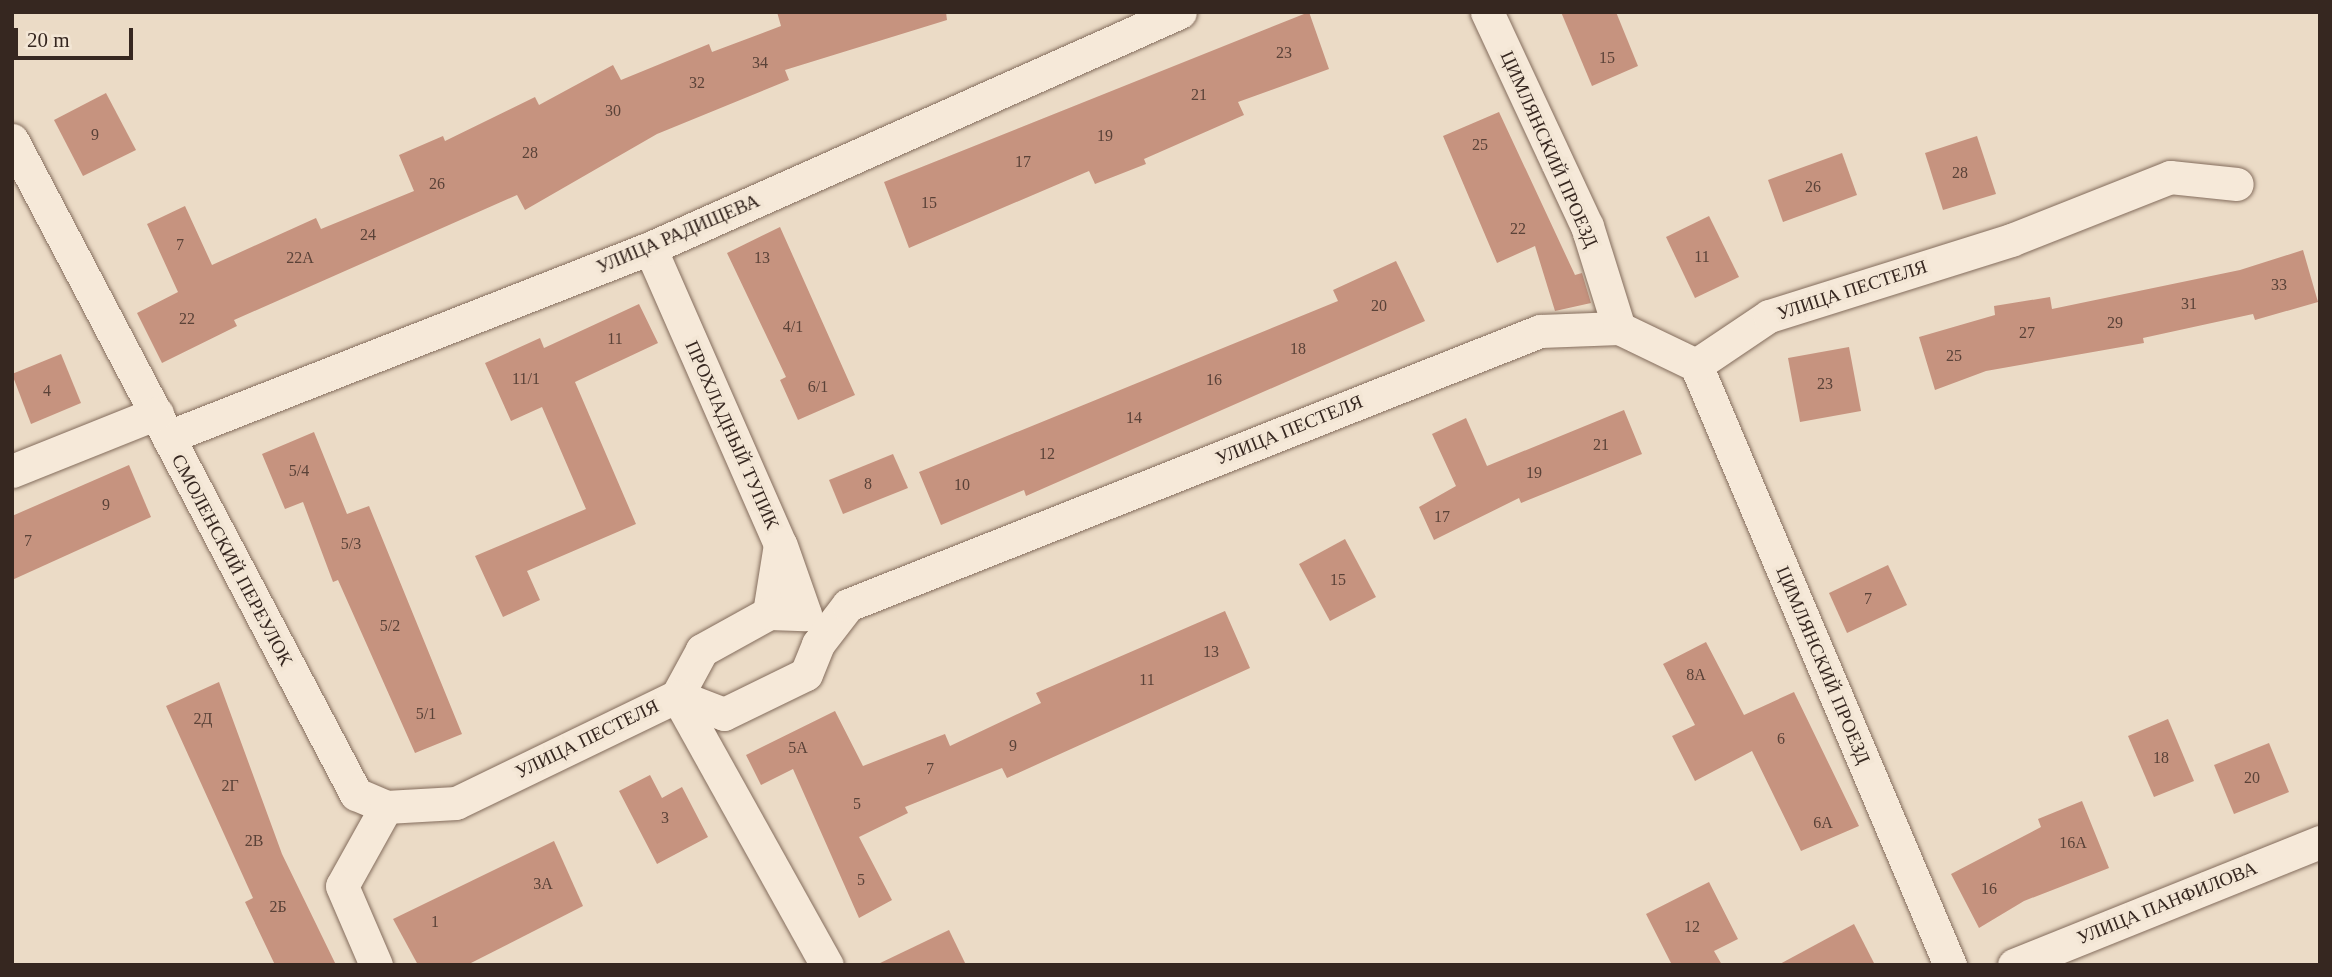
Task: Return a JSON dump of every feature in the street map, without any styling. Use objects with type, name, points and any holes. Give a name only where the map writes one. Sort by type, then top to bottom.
[{"type":"street","name":"УЛИЦА РАДИЩЕВА","points":[[12,471],[162,425],[650,247],[1180,12]]},
{"type":"street","name":"ЦИМЛЯНСКИЙ ПРОЕЗД","points":[[1487,12],[1587,226],[1619,328]]},
{"type":"street","name":"СМОЛЕНСКИЙ ПЕРЕУЛОК","points":[[12,140],[356,794],[386,807]]},
{"type":"street","name":"УЛИЦА ПЕСТЕЛЯ","points":[[386,807],[456,803],[677,696],[724,714],[806,674],[811,629],[848,604],[1540,331],[1619,328],[1696,365],[1769,316],[2011,240],[2170,177],[2237,184]]},
{"type":"street","name":"ПРОХЛАДНЫЙ ТУПИК","points":[[650,247],[780,544],[768,613]]},
{"type":"street","name":"ЦИМЛЯНСКИЙ ПРОЕЗД","points":[[1696,365],[1950,965]]},
{"type":"street","points":[[780,544],[811,629]]},
{"type":"street","points":[[811,629],[768,613],[702,650],[677,696],[827,965]]},
{"type":"street","points":[[376,965],[342,886],[386,807]]},
{"type":"street","name":"УЛИЦА ПАНФИЛОВА","points":[[2014,965],[2320,842]]},
{"type":"building","points":[[777,12],[946,12],[947,20],[785,70],[789,80],[657,134],[525,210],[517,195],[234,320],[237,326],[162,363],[137,313],[178,292],[147,224],[185,206],[212,265],[316,218],[321,229],[414,191],[399,155],[443,136],[445,141],[535,97],[539,105],[613,65],[621,80],[709,44],[712,52],[781,26]]},
{"type":"building","points":[[1309,12],[1329,69],[1238,102],[1244,115],[1144,159],[1146,164],[1095,184],[1089,171],[909,248],[884,182]]},
{"type":"building","points":[[1561,12],[1616,12],[1638,66],[1592,86]]},
{"type":"building","points":[[106,93],[136,150],[83,176],[54,120]]},
{"type":"building","points":[[1499,112],[1575,275],[1582,273],[1591,303],[1555,311],[1535,246],[1497,263],[1443,136]]},
{"type":"building","points":[[1977,136],[1996,194],[1943,210],[1925,153]]},
{"type":"building","points":[[1842,153],[1857,195],[1783,222],[1768,180]]},
{"type":"building","points":[[1709,216],[1739,277],[1695,298],[1666,237]]},
{"type":"building","points":[[780,227],[855,395],[798,420],[780,380],[786,377],[727,253]]},
{"type":"building","points":[[2303,250],[2318,302],[2255,320],[2253,314],[2143,338],[2144,343],[1986,371],[1935,390],[1919,337],[1995,315],[1994,306],[2050,297],[2052,309],[2240,270]]},
{"type":"building","points":[[1396,261],[1425,321],[1026,496],[1024,490],[941,525],[919,472],[1338,301],[1333,290]]},
{"type":"building","points":[[639,304],[658,343],[575,382],[636,524],[527,571],[540,600],[503,617],[475,556],[586,509],[542,407],[511,421],[485,363],[540,338],[544,348]]},
{"type":"building","points":[[1849,347],[1861,411],[1800,422],[1788,358]]},
{"type":"building","points":[[61,354],[81,403],[31,424],[12,374]]},
{"type":"building","points":[[1624,410],[1642,454],[1521,503],[1519,498],[1434,540],[1419,507],[1456,486],[1432,434],[1466,418],[1487,466]]},
{"type":"building","points":[[314,432],[347,514],[369,506],[462,734],[415,753],[338,580],[333,582],[303,502],[285,509],[262,454]]},
{"type":"building","points":[[893,454],[908,488],[843,514],[829,480]]},
{"type":"building","points":[[129,465],[151,517],[12,580],[12,516]]},
{"type":"building","points":[[1345,539],[1376,597],[1330,621],[1299,564]]},
{"type":"building","points":[[1888,565],[1907,605],[1847,633],[1829,593]]},
{"type":"building","points":[[1225,611],[1250,668],[1007,778],[1002,768],[905,807],[908,813],[859,837],[892,900],[859,918],[793,769],[761,785],[746,755],[835,711],[863,766],[945,734],[950,746],[1041,703],[1036,693]]},
{"type":"building","points":[[1706,642],[1744,715],[1794,692],[1859,826],[1801,851],[1752,751],[1695,781],[1672,736],[1695,725],[1663,664]]},
{"type":"building","points":[[219,682],[282,854],[336,965],[275,965],[245,902],[253,898],[166,706]]},
{"type":"building","points":[[2168,719],[2194,781],[2154,797],[2128,736]]},
{"type":"building","points":[[2269,743],[2289,792],[2234,814],[2214,765]]},
{"type":"building","points":[[650,775],[662,798],[682,787],[708,837],[657,864],[619,791]]},
{"type":"building","points":[[2082,801],[2109,868],[2024,901],[1979,928],[1951,874],[2041,827],[2038,819]]},
{"type":"building","points":[[554,841],[583,906],[467,965],[418,965],[393,919]]},
{"type":"building","points":[[1709,882],[1738,939],[1714,951],[1722,965],[1672,965],[1646,914]]},
{"type":"building","points":[[1854,924],[1875,965],[1778,965]]},
{"type":"building","points":[[949,930],[966,965],[876,965]]}]
